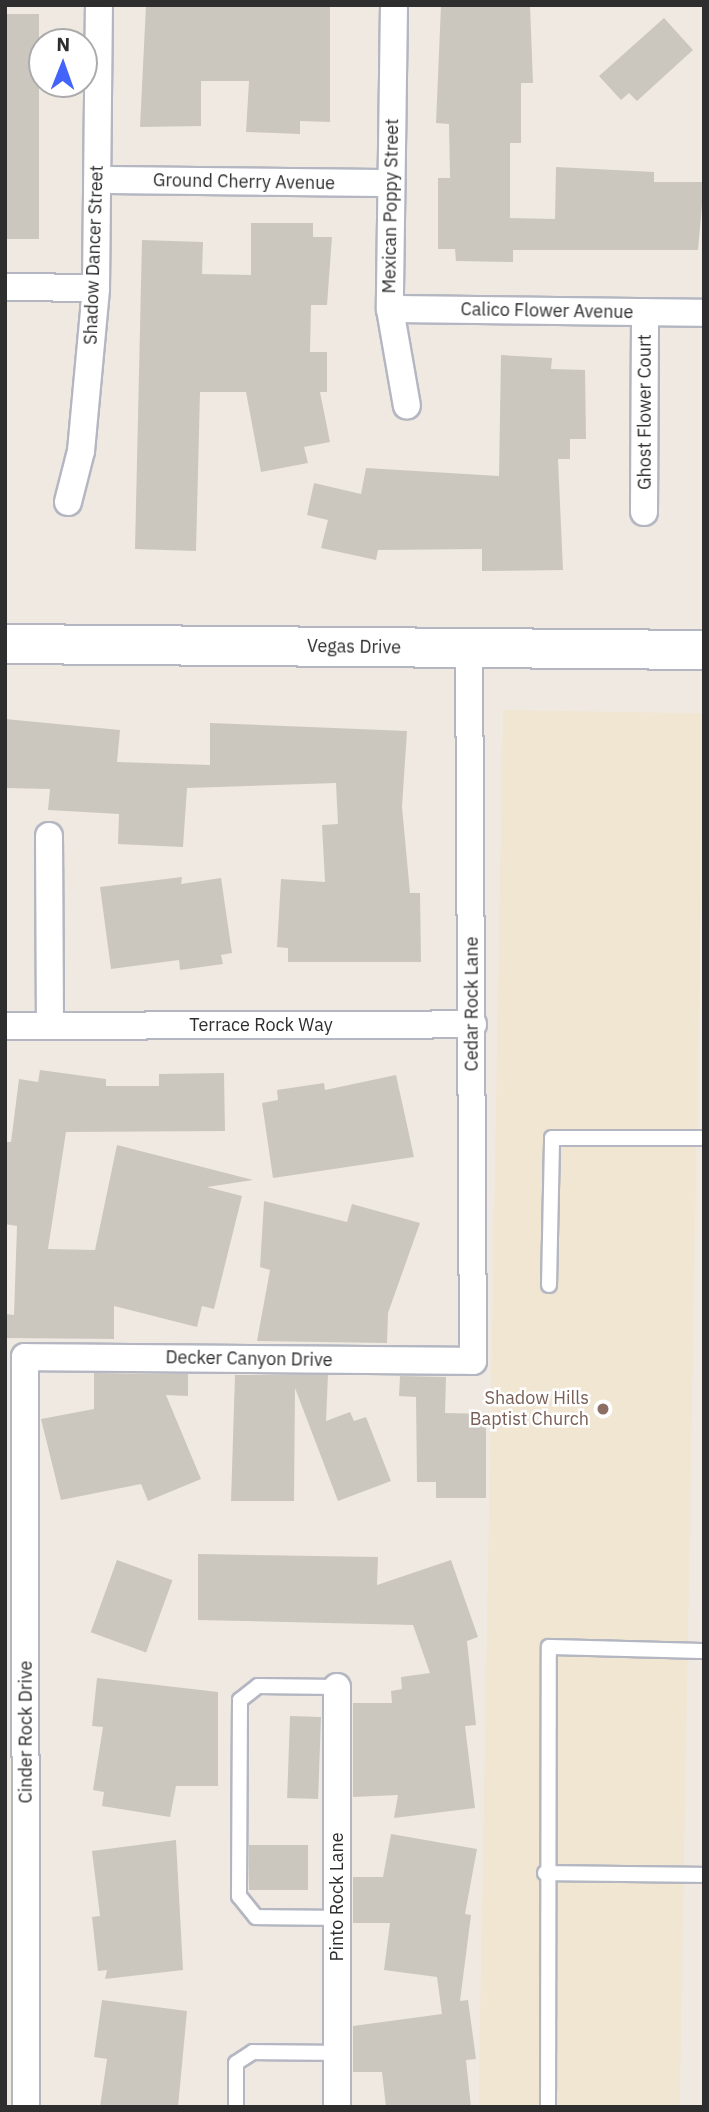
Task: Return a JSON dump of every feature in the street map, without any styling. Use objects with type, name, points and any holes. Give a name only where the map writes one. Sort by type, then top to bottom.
[{"type":"main road","name":"Vegas Drive","points":[[5,644],[704,650]]},
{"type":"street","name":"Shadow Dancer Street","points":[[68,502],[81,451],[96,288],[99,5]]},
{"type":"street","name":"Mexican Poppy Street","points":[[394,5],[390,309],[407,406]]},
{"type":"street","name":"Ground Cherry Avenue","points":[[97,180],[391,183]]},
{"type":"street","points":[[5,287],[96,288]]},
{"type":"street","name":"Calico Flower Avenue","points":[[390,309],[704,313]]},
{"type":"street","name":"Ghost Flower Court","points":[[644,512],[645,312]]},
{"type":"street","name":"Cedar Rock Lane","points":[[469,648],[473,1361]]},
{"type":"street","points":[[49,836],[50,1026]]},
{"type":"street","name":"Terrace Rock Way","points":[[5,1026],[473,1024]]},
{"type":"street","name":"Decker Canyon Drive","points":[[25,1357],[473,1361]]},
{"type":"street","name":"Cinder Rock Drive","points":[[25,1357],[15,1542],[26,2107]]},
{"type":"street","name":"Pinto Rock Lane","points":[[337,1687],[337,2107]]},
{"type":"lane","points":[[549,1285],[552,1138],[704,1138]]},
{"type":"lane","points":[[548,2107],[545,1873],[549,1647],[704,1651]]},
{"type":"lane","points":[[337,1687],[258,1686],[240,1700],[239,1896],[256,1917],[337,1918]]},
{"type":"lane","points":[[545,1873],[704,1875]]},
{"type":"lane","points":[[236,2107],[236,2063],[253,2052],[337,2053]]},
{"type":"shaded area","name":"Shadow Hills Baptist Church","points":[[503,710],[704,714],[680,2107],[479,2107]]},
{"type":"building","points":[[146,5],[330,5],[330,122],[300,121],[300,134],[246,132],[249,81],[201,81],[201,126],[140,127]]},
{"type":"building","points":[[441,5],[530,5],[533,83],[521,83],[521,143],[510,143],[510,218],[555,219],[556,167],[654,172],[654,182],[704,182],[698,250],[513,250],[513,262],[456,261],[455,249],[438,249],[438,178],[450,178],[449,124],[436,123]]},
{"type":"building","points":[[5,14],[39,14],[39,28],[28,28],[28,98],[39,98],[39,239],[5,239]]},
{"type":"building","points":[[664,18],[693,50],[637,101],[629,93],[621,100],[599,76]]},
{"type":"building","points":[[251,223],[313,223],[313,237],[332,237],[327,305],[311,305],[310,352],[327,352],[327,392],[320,392],[330,442],[304,447],[308,463],[261,472],[246,392],[200,392],[196,551],[135,549],[142,240],[203,242],[202,274],[251,275]]},
{"type":"building","points":[[501,355],[552,358],[551,369],[585,370],[586,439],[570,439],[570,459],[558,459],[563,570],[482,571],[482,549],[378,550],[376,560],[321,548],[328,520],[307,515],[314,483],[361,494],[366,468],[499,476]]},
{"type":"building","points":[[5,719],[120,730],[117,762],[210,765],[210,723],[407,731],[402,807],[410,893],[420,893],[421,962],[288,962],[288,948],[277,947],[281,879],[325,882],[322,825],[338,824],[336,783],[187,788],[183,847],[118,844],[119,814],[48,810],[50,789],[5,788]]},
{"type":"building","points":[[182,877],[181,884],[221,878],[232,953],[221,955],[223,964],[180,970],[179,960],[111,969],[100,887]]},
{"type":"building","points":[[40,1070],[106,1079],[106,1086],[159,1086],[159,1074],[224,1073],[225,1131],[66,1132],[48,1249],[95,1250],[117,1145],[253,1180],[207,1187],[242,1196],[214,1309],[202,1306],[197,1327],[114,1306],[114,1339],[5,1338],[5,1314],[14,1315],[17,1226],[5,1224],[5,1142],[11,1142],[19,1079],[38,1082]]},
{"type":"building","points":[[396,1075],[414,1157],[273,1178],[262,1103],[278,1100],[277,1090],[324,1083],[325,1090]]},
{"type":"building","points":[[264,1201],[347,1222],[352,1204],[420,1223],[388,1313],[387,1343],[257,1341],[270,1270],[260,1267]]},
{"type":"building","points":[[94,1373],[188,1374],[188,1396],[166,1395],[201,1479],[148,1501],[141,1484],[61,1500],[41,1419],[94,1409]]},
{"type":"building","points":[[235,1375],[328,1375],[326,1421],[350,1412],[354,1421],[366,1417],[391,1481],[338,1501],[295,1388],[294,1501],[231,1501]]},
{"type":"building","points":[[400,1376],[446,1377],[445,1413],[486,1414],[486,1498],[436,1498],[436,1482],[417,1482],[416,1397],[399,1396]]},
{"type":"building","points":[[198,1554],[378,1557],[377,1585],[451,1560],[478,1637],[467,1641],[476,1725],[465,1726],[475,1808],[394,1818],[398,1795],[353,1797],[353,1703],[392,1703],[391,1691],[402,1689],[401,1677],[430,1673],[413,1625],[198,1620]]},
{"type":"building","points":[[117,1560],[172,1580],[146,1653],[91,1632]]},
{"type":"building","points":[[97,1678],[218,1692],[218,1786],[176,1786],[170,1817],[102,1806],[104,1792],[93,1790],[103,1727],[92,1726]]},
{"type":"building","points":[[290,1716],[321,1717],[318,1799],[287,1798]]},
{"type":"building","points":[[391,1834],[477,1849],[465,1914],[471,1915],[460,2001],[468,2000],[476,2059],[466,2060],[471,2107],[386,2107],[382,2072],[353,2072],[353,2026],[442,2014],[437,1977],[384,1970],[390,1923],[353,1923],[353,1877],[383,1877]]},
{"type":"building","points":[[176,1840],[183,1970],[105,1979],[107,1970],[98,1971],[92,1917],[100,1916],[92,1851]]},
{"type":"building","points":[[249,1845],[308,1845],[308,1890],[249,1890]]},
{"type":"building","points":[[102,2000],[187,2011],[178,2107],[100,2107],[107,2059],[94,2057]]},
{"type":"place","name":"Shadow Hills Baptist Church","points":[[603,1409]]}]
